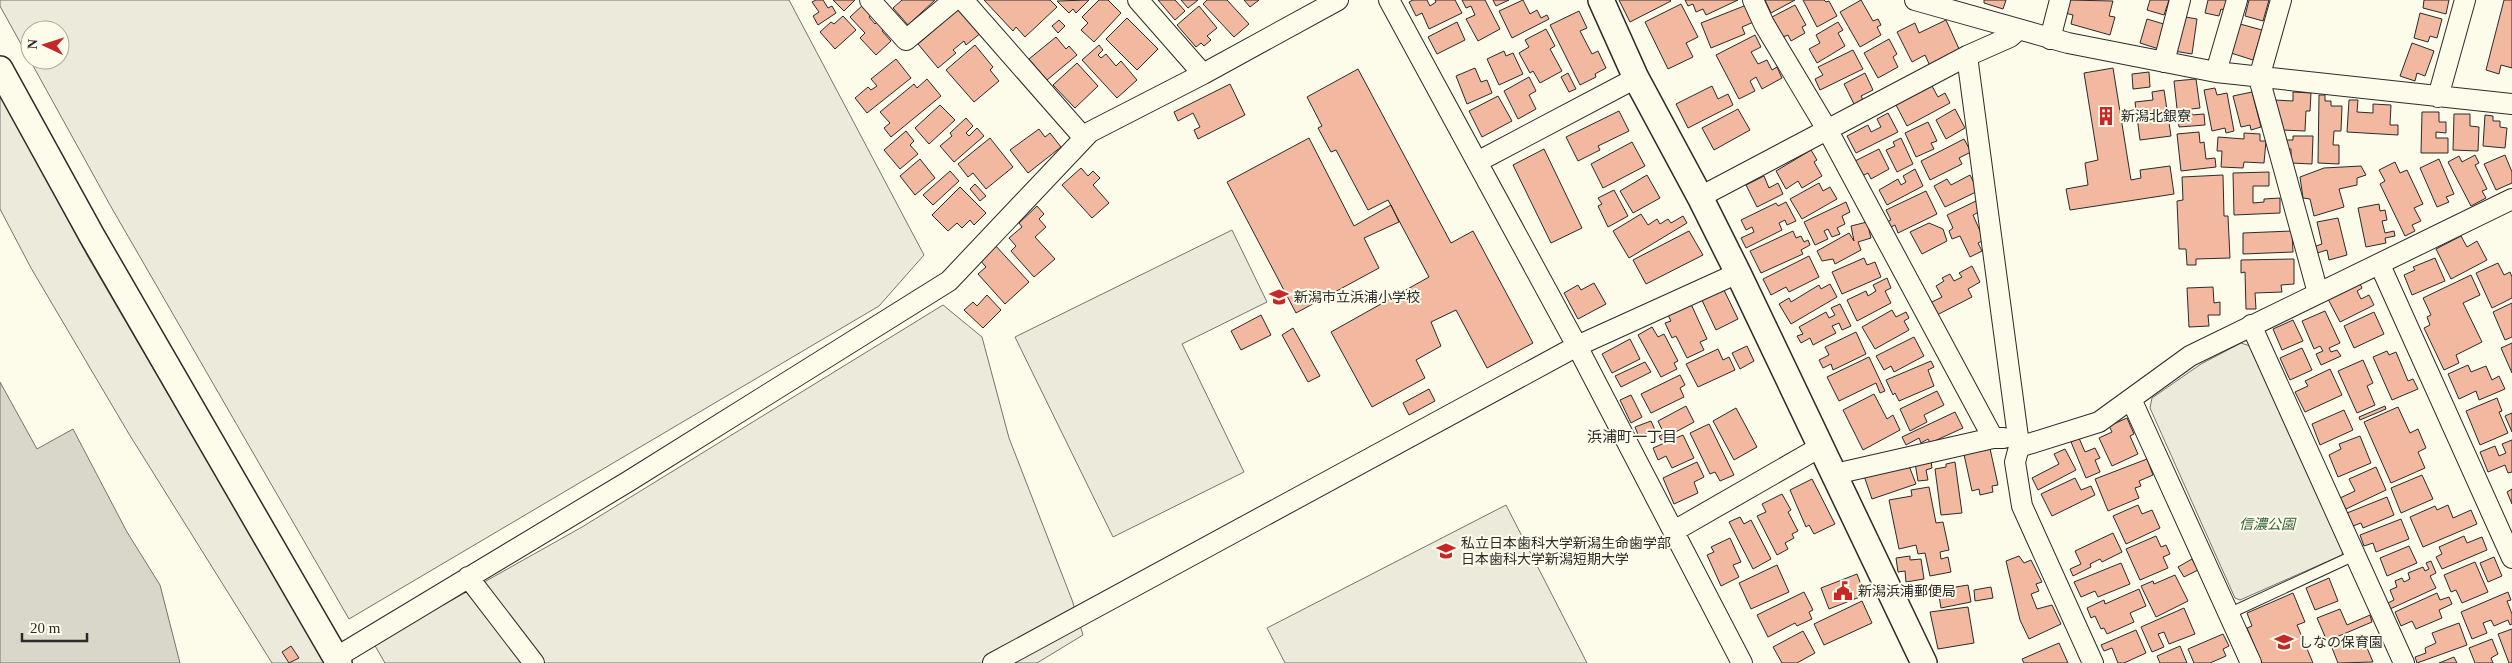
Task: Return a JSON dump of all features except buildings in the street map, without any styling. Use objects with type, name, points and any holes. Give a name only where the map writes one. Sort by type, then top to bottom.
[{"type":"street","points":[[870,0],[906,40],[954,0]]},
{"type":"street","points":[[963,0],[1084,138]]},
{"type":"street","points":[[1138,0],[1203,74]]},
{"type":"street","points":[[0,69],[97,244],[337,660],[950,281],[1090,132],[1203,74],[1338,0]]},
{"type":"street","points":[[1389,0],[1577,346],[1742,663]]},
{"type":"street","points":[[1601,0],[1636,78],[1700,197],[1738,273],[1924,663]]},
{"type":"street","points":[[1753,0],[1764,24],[1828,131],[1992,438]]},
{"type":"street","points":[[2050,39],[2060,0]]},
{"type":"street","points":[[2164,62],[2180,0]]},
{"type":"street","points":[[2216,72],[2237,0]]},
{"type":"street","points":[[2281,0],[2259,78],[2318,293]]},
{"type":"street","points":[[2438,97],[2465,0]]},
{"type":"street","points":[[1925,1],[2050,39],[2216,72],[2512,104]]},
{"type":"street","points":[[1700,197],[1967,56],[2010,37],[2018,30]]},
{"type":"street","points":[[1967,56],[2018,442],[2015,462],[2022,506],[2093,663]]},
{"type":"street","points":[[1477,162],[1636,78]]},
{"type":"street","points":[[1835,474],[1992,438],[2018,442],[2100,422],[2190,356],[2318,293],[2510,204]]},
{"type":"street","points":[[2380,265],[2512,558]]},
{"type":"street","points":[[993,663],[1577,346],[1738,273]]},
{"type":"street","points":[[2252,325],[2404,663]]},
{"type":"street","points":[[2131,399],[2251,663]]},
{"type":"street","points":[[1674,531],[1822,446]]},
{"type":"street","points":[[468,578],[534,663]]},
{"type":"lane","points":[[2228,614],[2356,555]]},
{"type":"green space","points":[[0,0],[789,0],[924,255],[879,306],[349,619],[110,205],[35,70],[70,70],[70,20],[20,20],[20,42],[0,6]]},
{"type":"green space","points":[[0,94],[88,257],[325,663],[272,663],[129,434],[31,268],[0,209]]},
{"type":"green space","points":[[1232,230],[1267,302],[1182,344],[1244,472],[1113,537],[1015,337]]},
{"type":"green space","points":[[943,305],[982,337],[1009,438],[1072,600],[1083,635],[1037,663],[385,663],[374,644],[582,527]]},
{"type":"green space","name":"信濃公園","points":[[2241,343],[2250,346],[2343,548],[2342,555],[2240,600],[2235,598],[2150,408],[2152,398],[2201,364]]},
{"type":"green space","points":[[1506,505],[1587,663],[1285,663],[1267,628]]},
{"type":"shaded area","points":[[0,382],[37,449],[73,429],[127,532],[160,585],[180,663],[0,663]]},
{"type":"place","name":"新潟北銀寮","points":[[2106,116]]},
{"type":"place","name":"新潟市立浜浦小学校","points":[[1279,297]]},
{"type":"place","name":"私立日本歯科大学新潟生命歯学部 日本歯科大学新潟短期大学","points":[[1446,551]]},
{"type":"place","name":"新潟浜浦郵便局","points":[[1843,591]]},
{"type":"place","name":"しなの保育園","points":[[2284,642]]},
{"type":"district","name":"浜浦町一丁目","points":[[1632,437]]}]
